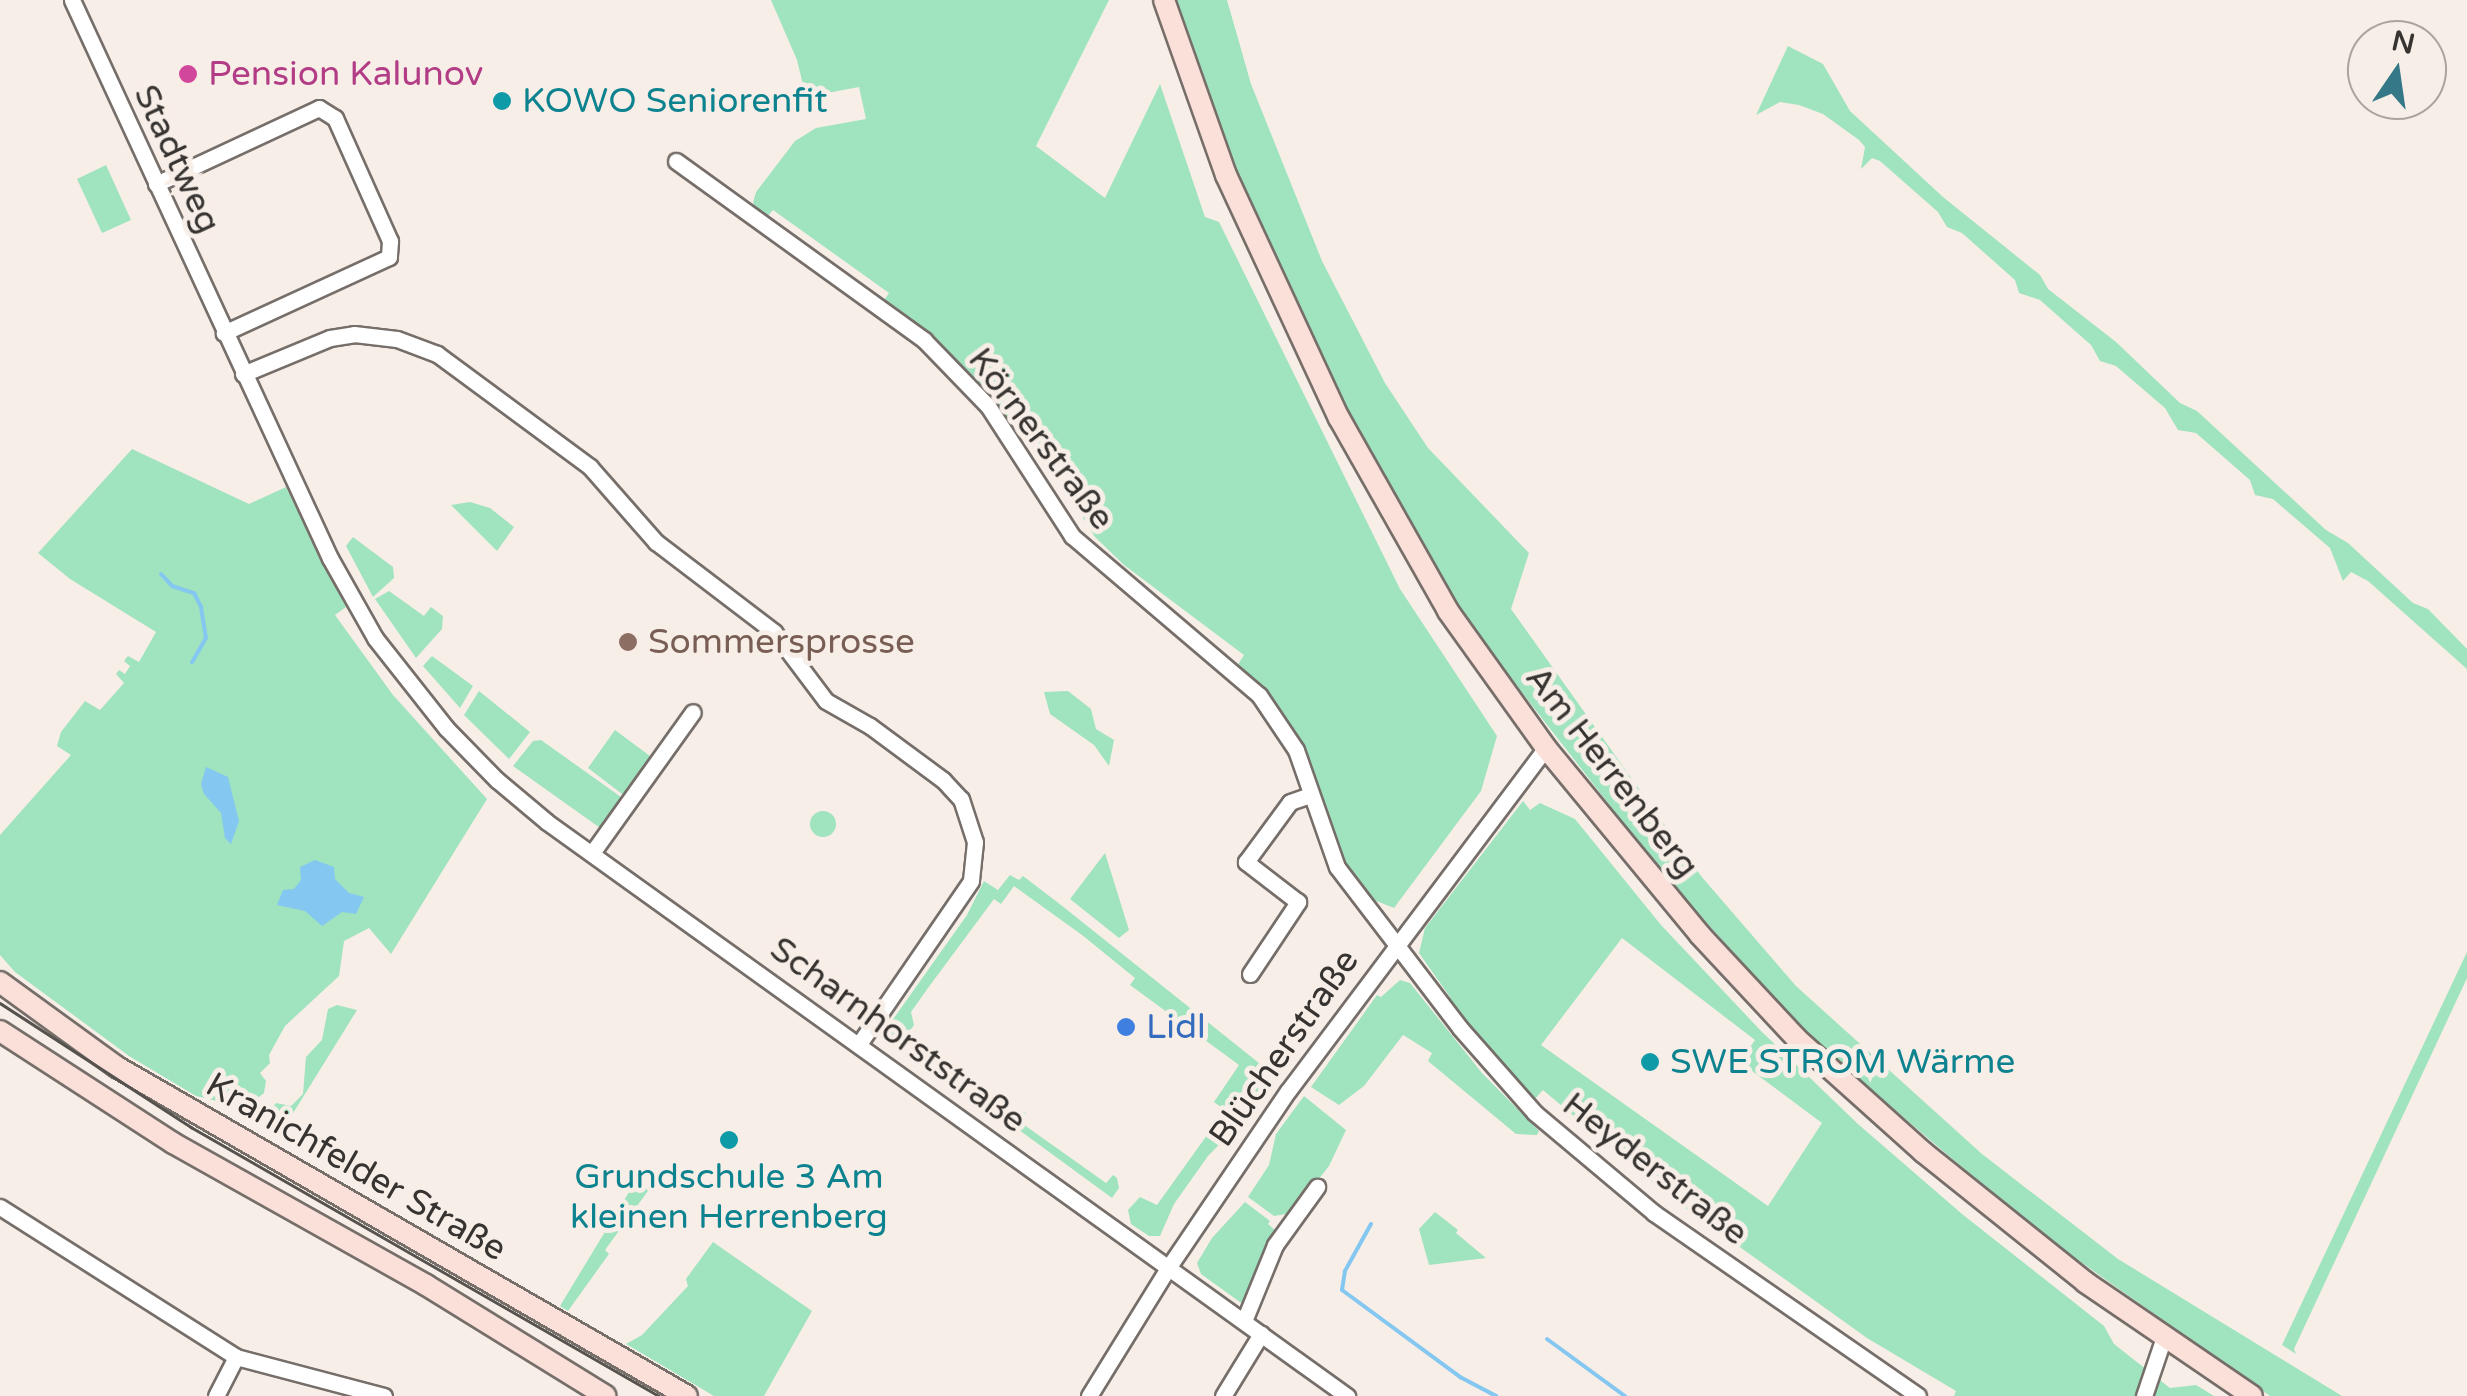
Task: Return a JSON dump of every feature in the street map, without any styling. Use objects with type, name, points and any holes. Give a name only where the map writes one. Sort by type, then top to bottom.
[{"type":"main road","name":"Am Herrenberg","points":[[1164,0],[1226,175],[1339,418],[1433,586],[1546,748],[1700,935],[1796,1038],[1962,1185],[2164,1337],[2252,1396]]},
{"type":"main road","name":"Kranichfelder Straße","points":[[0,982],[117,1067],[687,1396]]},
{"type":"main road","name":"Kranichfelder Straße","points":[[0,1031],[180,1147],[450,1299],[606,1396]]},
{"type":"street","name":"Stadtweg","points":[[72,0],[226,338]]},
{"type":"street","points":[[156,184],[319,108],[334,118],[390,241],[389,256],[226,338]]},
{"type":"street","name":"Körnerstraße","points":[[676,161],[892,316],[962,376],[998,419],[1072,536],[1106,570],[1259,695],[1288,734],[1337,867],[1395,945]]},
{"type":"street","points":[[243,374],[330,338],[354,334],[397,339],[437,354],[590,467],[656,542],[774,632],[826,700],[885,737],[961,799],[975,842],[970,881],[859,1044]]},
{"type":"street","name":"Scharnhorststraße","points":[[226,338],[330,558],[375,638],[446,728],[497,780],[592,854],[1347,1396]]},
{"type":"street","points":[[592,854],[693,712]]},
{"type":"street","name":"Blücherstraße","points":[[1089,1396],[1168,1268],[1288,1090],[1546,748]]},
{"type":"street","points":[[1250,974],[1298,902],[1246,862],[1290,802],[1310,795]]},
{"type":"street","name":"Heyderstraße","points":[[1395,945],[1499,1076],[1584,1157],[1854,1356],[1918,1396]]},
{"type":"street","points":[[1244,1322],[1279,1222],[1318,1187]]},
{"type":"street","points":[[0,1207],[236,1356],[384,1396]]},
{"type":"street","points":[[1223,1396],[1261,1334]]},
{"type":"street","points":[[2144,1396],[2164,1337]]},
{"type":"street","points":[[216,1396],[236,1356]]},
{"type":"green space","points":[[771,0],[1109,0],[1036,146],[1105,198],[1160,84],[1205,217],[1219,222],[1400,589],[1497,736],[1481,791],[1394,908],[1374,900],[1344,862],[1331,839],[1294,731],[1263,691],[1237,666],[1244,655],[1124,565],[1095,537],[1021,419],[1010,425],[967,371],[883,302],[889,293],[773,210],[767,217],[757,210],[753,203],[756,192],[795,141],[816,128],[866,119],[859,87],[806,97],[797,60]]},
{"type":"green space","points":[[1173,0],[1227,0],[1251,84],[1322,261],[1385,383],[1428,448],[1529,553],[1511,609],[1701,876],[1796,986],[1982,1154],[2118,1259],[2342,1396],[2270,1396],[2037,1231],[1801,1030],[1661,871],[1495,658],[1439,578],[1348,417],[1233,171]]},
{"type":"green space","points":[[1788,46],[1823,64],[1850,111],[1943,197],[2040,275],[2048,289],[2116,342],[2180,403],[2197,411],[2326,530],[2348,543],[2413,603],[2428,609],[2467,649],[2467,669],[2368,581],[2351,572],[2343,581],[2330,548],[2273,499],[2255,495],[2250,480],[2196,433],[2178,430],[2165,408],[2116,366],[2100,361],[2091,345],[2040,300],[2019,293],[2015,280],[1962,233],[1947,227],[1938,212],[1880,161],[1872,158],[1861,169],[1865,147],[1859,140],[1823,114],[1799,105],[1780,102],[1756,115]]},
{"type":"green space","points":[[106,165],[131,220],[102,233],[77,179]]},
{"type":"green space","points":[[132,449],[249,504],[286,487],[346,607],[335,615],[393,695],[487,799],[391,954],[369,928],[344,941],[339,976],[285,1026],[269,1055],[270,1063],[260,1073],[266,1081],[264,1093],[246,1108],[196,1096],[129,1056],[15,972],[0,955],[0,835],[71,755],[57,746],[61,732],[85,701],[100,710],[124,683],[116,674],[119,670],[125,674],[130,666],[124,661],[128,656],[139,662],[156,632],[70,579],[38,553]]},
{"type":"green space","points":[[470,502],[490,508],[514,527],[497,551],[451,505]]},
{"type":"green space","points":[[353,537],[393,567],[394,578],[373,597],[346,546]]},
{"type":"green space","points":[[389,591],[424,616],[431,607],[443,616],[442,629],[416,658],[375,599]]},
{"type":"green space","points":[[432,656],[473,686],[460,708],[423,666]]},
{"type":"green space","points":[[479,691],[530,732],[509,759],[464,715]]},
{"type":"green space","points":[[1068,691],[1091,709],[1096,729],[1114,740],[1109,766],[1094,745],[1050,714],[1044,692]]},
{"type":"green space","points":[[615,730],[654,759],[626,797],[588,768]]},
{"type":"green space","points":[[541,740],[621,797],[623,801],[603,830],[513,766],[533,741]]},
{"type":"green space","points":[[1523,801],[1530,810],[1540,803],[1575,819],[1661,925],[1762,1032],[1858,1124],[1962,1214],[2104,1326],[2114,1344],[2170,1388],[2196,1385],[2214,1396],[1954,1396],[1956,1391],[1867,1338],[1667,1195],[1543,1090],[1533,1101],[1446,1002],[1450,997],[1419,953],[1425,928]],"holes":[[[1622,938],[1755,1040],[1740,1062],[1822,1123],[1768,1206],[1541,1045]]]},
{"type":"green space","points":[[823,811],[832,815],[836,824],[832,833],[823,837],[814,833],[810,824],[814,815]]},
{"type":"green space","points":[[1105,853],[1129,930],[1119,938],[1070,899]]},
{"type":"green space","points":[[1010,875],[1019,880],[1023,876],[1274,1075],[1174,1204],[1160,1236],[1149,1236],[1131,1224],[1128,1210],[1140,1197],[1157,1205],[1225,1110],[1214,1102],[1239,1065],[1130,985],[1135,978],[1082,935],[1014,886],[1001,904],[994,899],[928,988],[911,1012],[914,1025],[900,1044],[884,1032],[967,915],[984,881],[998,890]]},
{"type":"green space","points":[[2467,952],[2467,978],[2294,1349],[2296,1354],[2282,1345]]},
{"type":"green space","points":[[1400,980],[1410,983],[1482,1073],[1539,1131],[1537,1135],[1516,1134],[1428,1061],[1432,1053],[1403,1035],[1364,1086],[1339,1105],[1311,1087],[1377,995],[1381,997]]},
{"type":"green space","points":[[337,1005],[357,1010],[279,1136],[274,1133],[270,1111],[276,1103],[291,1106],[303,1094],[306,1057],[322,1040],[328,1009]]},
{"type":"green space","points":[[1304,1096],[1346,1130],[1329,1166],[1292,1213],[1274,1216],[1248,1197],[1269,1165],[1276,1134]]},
{"type":"green space","points":[[1017,1110],[1026,1113],[1020,1122],[1106,1183],[1113,1175],[1117,1178],[1119,1188],[1112,1198],[1008,1122]]},
{"type":"green space","points":[[643,1169],[656,1180],[605,1250],[609,1254],[568,1311],[560,1306]]},
{"type":"green space","points":[[1245,1202],[1270,1221],[1268,1224],[1278,1233],[1244,1305],[1201,1274],[1197,1263],[1212,1238]]},
{"type":"green space","points":[[1435,1212],[1486,1258],[1429,1265],[1419,1229]]},
{"type":"green space","points":[[713,1242],[812,1311],[764,1396],[714,1396],[626,1344],[642,1335],[688,1286],[686,1279]]},
{"type":"water","points":[[206,767],[228,777],[239,821],[231,844],[225,838],[221,813],[204,794],[201,784]]},
{"type":"water","points":[[315,860],[334,867],[335,879],[349,893],[364,897],[356,914],[342,912],[322,926],[305,911],[277,905],[283,890],[294,889],[301,880],[300,867]]},
{"type":"waterway","points":[[161,574],[172,586],[194,593],[201,607],[206,638],[192,662]]},
{"type":"waterway","points":[[1371,1224],[1345,1271],[1342,1290],[1460,1377],[1496,1396]]},
{"type":"waterway","points":[[1547,1339],[1625,1396]]},
{"type":"tram line","points":[[0,1003],[191,1127],[659,1396]]},
{"type":"place","name":"Pension Kalunov","points":[[188,74]]},
{"type":"place","name":"KOWO Seniorenfit","points":[[502,101]]},
{"type":"place","name":"Sommersprosse","points":[[628,642]]},
{"type":"place","name":"Lidl","points":[[1126,1027]]},
{"type":"place","name":"SWE STROM Wärme","points":[[1650,1062]]},
{"type":"place","name":"Grundschule 3 Am kleinen Herrenberg","points":[[729,1140]]}]
